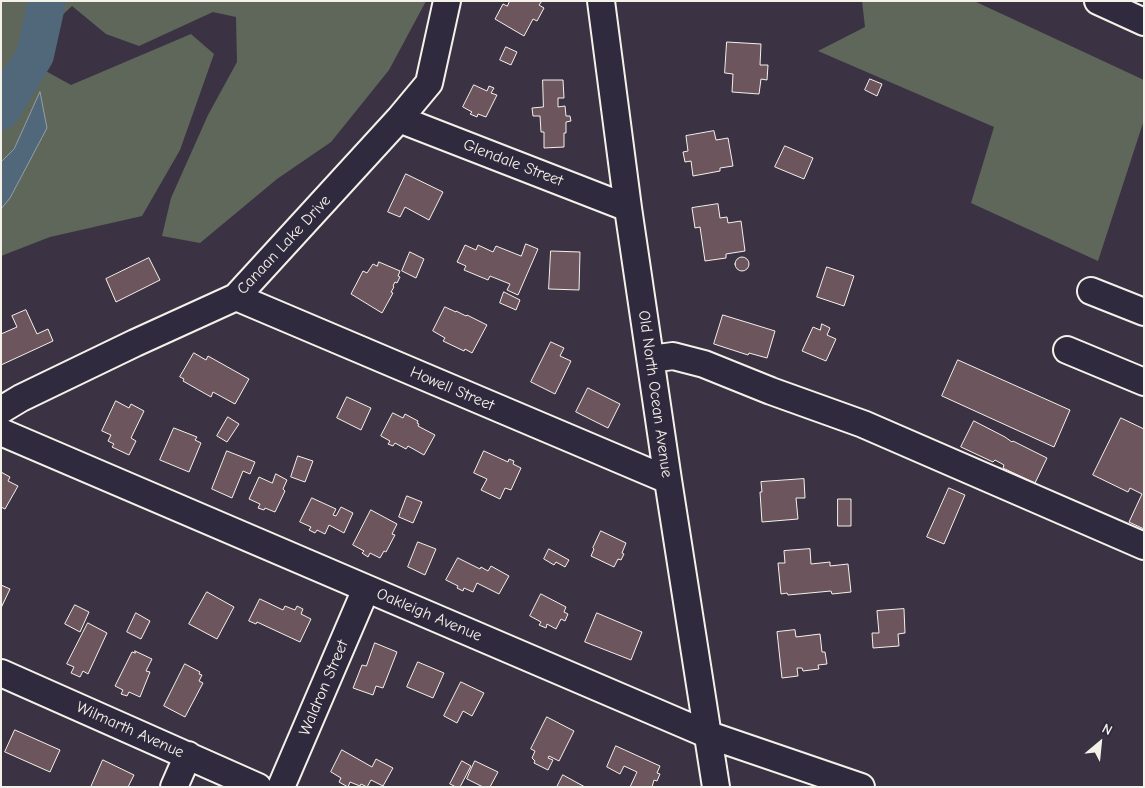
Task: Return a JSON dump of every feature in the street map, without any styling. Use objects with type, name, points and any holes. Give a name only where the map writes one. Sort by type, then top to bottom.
[{"type":"street","name":"Canaan Lake Drive","points":[[1,410],[21,398],[126,347],[236,297],[429,83],[447,1]]},
{"type":"street","name":"Old North Ocean Avenue","points":[[601,1],[628,208],[716,787]]},
{"type":"street","points":[[1098,1],[1144,22]]},
{"type":"street","name":"Glendale Street","points":[[398,119],[628,208]]},
{"type":"street","points":[[1090,292],[1144,312]]},
{"type":"street","name":"Howell Street","points":[[236,297],[668,480]]},
{"type":"street","points":[[1067,350],[1144,382]]},
{"type":"street","points":[[651,359],[672,356],[704,364],[771,391],[863,424],[1144,546]]},
{"type":"street","name":"Oakleigh Avenue","points":[[1,432],[709,735],[861,787]]},
{"type":"street","name":"Waldron Street","points":[[281,787],[366,589]]},
{"type":"street","name":"Wilmarth Avenue","points":[[1,673],[258,787]]},
{"type":"street","points":[[174,787],[188,756]]},
{"type":"green space","points":[[1,1],[426,1],[389,70],[331,142],[277,179],[200,243],[162,236],[171,198],[208,115],[237,62],[236,17],[213,12],[139,46],[106,34],[72,6],[22,53],[1,77]]},
{"type":"green space","points":[[862,1],[974,1],[1144,80],[1144,120],[1098,261],[971,203],[994,127],[818,51],[865,27]]},
{"type":"green space","points":[[191,34],[214,54],[180,150],[142,216],[50,237],[1,256],[1,113],[42,69],[71,85]]},
{"type":"water","points":[[40,92],[47,128],[10,198],[1,209],[1,162],[14,149]]},
{"type":"building","points":[[510,1],[542,1],[539,5],[544,8],[537,21],[533,19],[524,36],[495,19],[503,4],[507,6]]},
{"type":"building","points":[[727,42],[761,44],[760,65],[768,65],[767,80],[761,79],[759,94],[732,92],[733,74],[725,73]]},
{"type":"building","points":[[506,47],[517,52],[511,65],[500,60]]},
{"type":"building","points":[[870,79],[882,84],[877,96],[865,90]]},
{"type":"building","points":[[543,80],[563,80],[564,98],[558,98],[558,107],[565,106],[566,116],[570,116],[571,121],[566,122],[564,147],[544,148],[544,132],[541,132],[540,116],[533,116],[532,108],[543,107]]},
{"type":"building","points":[[474,85],[487,91],[489,86],[494,88],[491,93],[497,95],[486,117],[478,114],[477,117],[470,114],[472,112],[463,107]]},
{"type":"building","points":[[714,131],[716,140],[728,138],[733,166],[720,168],[720,171],[693,176],[691,161],[685,162],[683,152],[688,151],[686,136]]},
{"type":"building","points":[[785,146],[813,158],[804,179],[775,167]]},
{"type":"building","points":[[406,174],[443,192],[429,220],[405,207],[400,217],[388,212]]},
{"type":"building","points":[[718,204],[720,218],[727,217],[728,223],[741,221],[745,251],[726,254],[726,258],[705,261],[700,227],[695,228],[692,208]]},
{"type":"building","points":[[526,244],[538,249],[518,295],[507,290],[510,284],[490,276],[488,280],[464,270],[466,266],[457,262],[465,245],[476,250],[478,245],[493,252],[496,246],[521,256]]},
{"type":"building","points":[[551,251],[580,252],[579,290],[549,289]]},
{"type":"building","points":[[410,252],[424,259],[416,278],[402,271]]},
{"type":"building","points":[[739,257],[745,257],[749,264],[745,271],[739,271],[735,267],[735,261]]},
{"type":"building","points":[[149,258],[160,280],[116,302],[106,279]]},
{"type":"building","points":[[379,262],[400,271],[398,276],[400,277],[393,286],[391,292],[393,293],[382,313],[351,294],[363,271],[367,273],[373,264],[377,266]]},
{"type":"building","points":[[827,267],[854,276],[844,306],[817,297]]},
{"type":"building","points":[[504,292],[520,300],[516,310],[500,303]]},
{"type":"building","points":[[445,307],[487,325],[472,353],[443,341],[445,338],[433,331]]},
{"type":"building","points":[[26,310],[37,334],[48,329],[53,341],[1,365],[1,334],[17,327],[12,316]]},
{"type":"building","points":[[723,315],[775,331],[767,358],[749,353],[748,355],[714,344]]},
{"type":"building","points":[[822,324],[830,328],[827,335],[836,339],[826,361],[802,351],[813,327],[820,330]]},
{"type":"building","points":[[551,342],[564,348],[560,356],[571,361],[555,394],[531,382]]},
{"type":"building","points":[[194,353],[206,360],[208,356],[249,379],[235,404],[213,392],[211,397],[183,381],[184,379],[180,377]]},
{"type":"building","points":[[958,360],[1070,410],[1054,447],[942,396]]},
{"type":"building","points":[[588,388],[620,404],[608,428],[576,412]]},
{"type":"building","points":[[347,397],[371,408],[361,430],[337,418]]},
{"type":"building","points":[[116,401],[129,408],[131,404],[144,411],[131,438],[136,441],[129,455],[112,447],[114,444],[108,441],[111,435],[102,431]]},
{"type":"building","points":[[393,413],[403,418],[405,414],[418,421],[418,426],[435,435],[424,455],[408,446],[406,449],[395,443],[393,446],[388,444],[390,441],[381,436]]},
{"type":"building","points":[[228,417],[239,424],[227,442],[217,436]]},
{"type":"building","points":[[1121,418],[1144,429],[1144,529],[1129,522],[1142,494],[1130,488],[1128,492],[1093,475]]},
{"type":"building","points":[[974,421],[1012,442],[1047,458],[1035,483],[1003,468],[1004,465],[995,460],[993,462],[961,447]]},
{"type":"building","points":[[174,428],[197,437],[195,440],[201,443],[189,472],[160,460]]},
{"type":"building","points":[[227,451],[255,462],[250,474],[243,471],[232,498],[212,489]]},
{"type":"building","points":[[484,451],[508,462],[509,459],[514,461],[513,464],[521,468],[511,490],[505,488],[500,499],[481,490],[487,479],[474,473]]},
{"type":"building","points":[[298,456],[313,461],[305,482],[291,477]]},
{"type":"building","points":[[1,472],[10,477],[8,481],[18,486],[5,509],[1,507]]},
{"type":"building","points":[[276,474],[287,480],[283,489],[285,491],[275,512],[265,508],[264,510],[258,508],[260,504],[249,499],[259,477],[272,483]]},
{"type":"building","points":[[804,479],[805,498],[796,498],[798,519],[762,522],[761,482]]},
{"type":"building","points":[[949,488],[965,495],[944,544],[927,537]]},
{"type":"building","points":[[407,496],[422,502],[413,523],[399,517]]},
{"type":"building","points":[[312,498],[336,509],[333,515],[336,516],[341,507],[353,513],[344,533],[329,525],[325,534],[317,530],[315,533],[309,530],[311,527],[300,522]]},
{"type":"building","points":[[838,499],[851,499],[851,526],[838,526]]},
{"type":"building","points":[[371,510],[397,524],[392,534],[395,535],[386,552],[384,551],[380,558],[370,553],[368,557],[362,553],[364,551],[353,545]]},
{"type":"building","points":[[601,531],[626,543],[621,560],[618,559],[614,567],[591,556]]},
{"type":"building","points":[[418,542],[436,549],[425,575],[408,567]]},
{"type":"building","points":[[549,549],[569,560],[565,567],[556,562],[554,565],[544,559]]},
{"type":"building","points":[[810,549],[811,564],[830,562],[830,566],[848,564],[851,592],[832,594],[831,591],[781,594],[778,563],[785,563],[784,551]]},
{"type":"building","points":[[458,558],[488,571],[491,566],[509,576],[499,594],[477,583],[473,592],[464,588],[463,591],[446,580]]},
{"type":"building","points":[[1,585],[10,589],[1,608]]},
{"type":"building","points":[[207,592],[234,607],[217,639],[189,624]]},
{"type":"building","points":[[541,594],[566,607],[564,612],[568,614],[565,621],[561,619],[556,629],[547,624],[546,628],[539,625],[541,622],[530,616]]},
{"type":"building","points":[[260,599],[283,610],[285,606],[295,610],[297,606],[303,609],[301,614],[311,619],[300,642],[257,622],[256,624],[249,621]]},
{"type":"building","points":[[75,605],[89,612],[80,632],[65,624]]},
{"type":"building","points":[[904,609],[905,633],[898,634],[899,646],[873,648],[872,633],[879,633],[877,611]]},
{"type":"building","points":[[136,613],[150,621],[141,639],[127,632]]},
{"type":"building","points":[[597,613],[642,632],[631,660],[585,642]]},
{"type":"building","points":[[88,623],[107,633],[88,674],[83,671],[80,677],[71,673],[74,667],[67,664]]},
{"type":"building","points":[[795,630],[796,637],[820,634],[822,652],[825,652],[827,664],[818,665],[819,669],[803,671],[802,668],[797,668],[798,676],[782,678],[777,632]]},
{"type":"building","points":[[375,643],[397,652],[383,688],[376,686],[373,695],[353,688],[362,665],[366,666]]},
{"type":"building","points":[[135,651],[152,659],[146,671],[150,672],[140,697],[129,692],[127,696],[121,694],[123,690],[115,686],[132,652],[135,653]]},
{"type":"building","points":[[418,662],[444,673],[433,698],[407,687]]},
{"type":"building","points":[[185,664],[200,672],[199,674],[202,675],[199,681],[203,683],[185,717],[164,706]]},
{"type":"building","points":[[461,682],[484,693],[472,716],[463,711],[457,723],[444,716]]},
{"type":"building","points":[[547,717],[574,731],[559,761],[549,756],[548,758],[553,760],[548,770],[534,763],[535,761],[532,758],[535,751],[531,749]]},
{"type":"building","points":[[15,730],[60,750],[50,772],[5,752]]},
{"type":"building","points":[[616,746],[660,766],[657,773],[660,774],[657,781],[654,780],[652,787],[630,787],[637,772],[624,766],[620,774],[607,767]]},
{"type":"building","points":[[342,750],[372,767],[376,759],[393,768],[383,786],[371,780],[367,787],[350,782],[348,787],[339,782],[341,778],[331,772]]},
{"type":"building","points":[[103,760],[134,775],[128,787],[91,787]]},
{"type":"building","points":[[462,761],[471,766],[460,787],[456,787],[450,784]]},
{"type":"building","points":[[475,761],[498,772],[490,787],[483,787],[467,779]]},
{"type":"building","points":[[563,775],[585,787],[557,787]]},
{"type":"waterway","points":[[1,111],[35,55],[47,1]]}]
